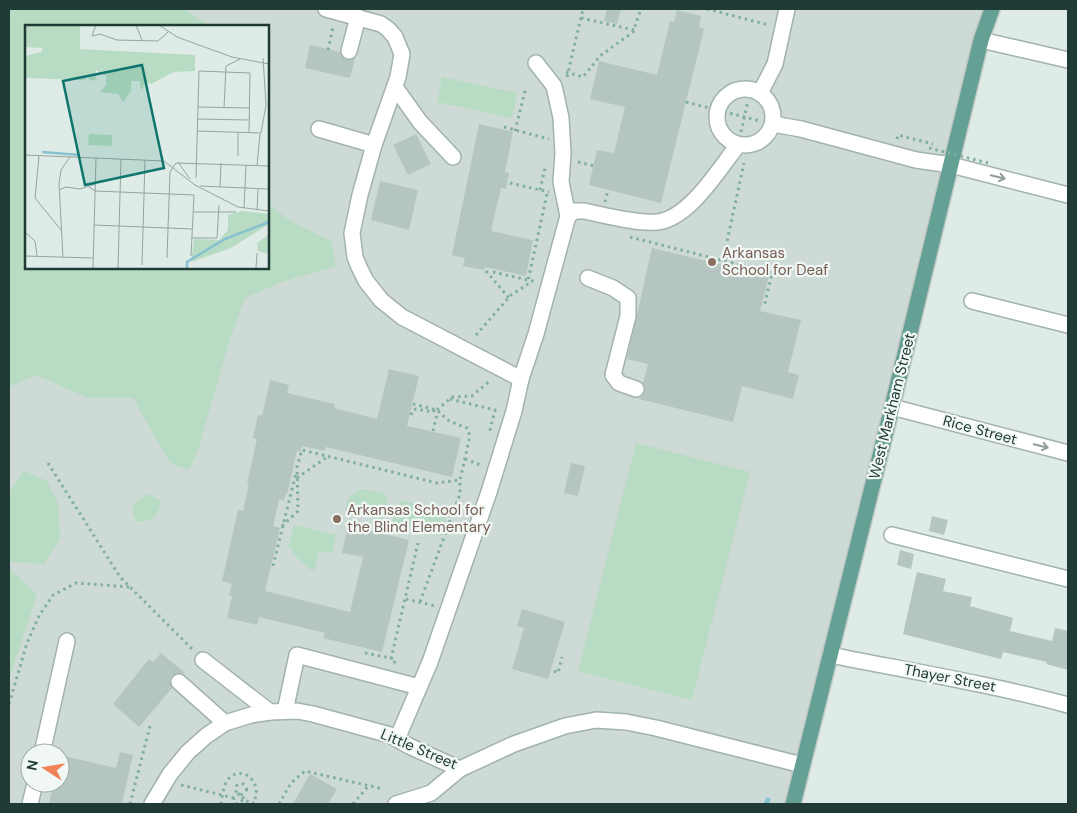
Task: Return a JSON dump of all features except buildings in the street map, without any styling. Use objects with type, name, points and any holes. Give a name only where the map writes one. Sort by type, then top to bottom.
[{"type":"main road","name":"West Markham Street","points":[[793,804],[981,40],[992,9]]},
{"type":"street","points":[[756,91],[775,64],[787,9]]},
{"type":"street","points":[[331,10],[381,24],[395,37],[402,54],[398,76],[374,145],[360,195],[352,233],[355,257],[366,281],[381,300],[402,317],[521,379]]},
{"type":"street","points":[[349,51],[358,17]]},
{"type":"street","points":[[981,40],[1068,60]]},
{"type":"street","points":[[397,740],[419,687],[489,492],[514,411],[521,379],[536,334],[568,216],[562,182],[561,118],[554,86],[536,63]]},
{"type":"street","points":[[394,87],[420,122],[453,157]]},
{"type":"street","points":[[740,89],[756,91],[767,99],[772,106],[772,124],[764,139],[756,143],[743,145],[730,141],[723,135],[717,119],[718,110],[721,102],[732,92],[740,89]]},
{"type":"street","points":[[772,124],[800,129],[930,164],[951,165],[1068,195]]},
{"type":"street","points":[[319,129],[374,145]]},
{"type":"street","points":[[568,216],[575,211],[584,211],[639,221],[656,223],[664,221],[679,214],[692,203],[743,145]]},
{"type":"street","points":[[588,278],[613,288],[628,298],[628,316],[613,376],[619,384],[636,389]]},
{"type":"street","points":[[972,301],[1068,325]]},
{"type":"street","name":"Rice Street","points":[[892,407],[1068,453]]},
{"type":"street","points":[[892,535],[1068,579]]},
{"type":"street","points":[[44,743],[67,641]]},
{"type":"street","points":[[285,711],[297,655],[419,687]]},
{"type":"street","name":"Thayer Street","points":[[830,655],[948,677],[1068,705]]},
{"type":"street","points":[[203,660],[270,712]]},
{"type":"street","points":[[179,682],[225,724]]},
{"type":"street","name":"Little Street","points":[[152,804],[170,774],[188,752],[206,736],[225,724],[251,716],[285,711],[313,714],[390,735],[460,769],[545,732],[564,726],[608,720],[656,728],[802,765]]},
{"type":"street","points":[[396,804],[431,793],[460,769]]},
{"type":"path","points":[[558,70],[583,77],[600,56],[633,32],[641,9]]},
{"type":"path","points":[[707,9],[763,23]]},
{"type":"path","points":[[328,50],[331,10]]},
{"type":"path","points":[[581,18],[634,30]]},
{"type":"path","points":[[515,132],[526,87]]},
{"type":"path","points":[[722,260],[743,145],[744,117],[756,91]]},
{"type":"path","points":[[686,102],[772,124]]},
{"type":"path","points":[[504,128],[552,140]]},
{"type":"path","points":[[897,139],[898,135],[933,144]]},
{"type":"path","points":[[929,148],[988,163]]},
{"type":"path","points":[[584,164],[594,166]]},
{"type":"path","points":[[510,183],[540,190]]},
{"type":"path","points":[[606,197],[608,190]]},
{"type":"path","points":[[476,335],[509,298],[527,285],[530,280],[548,191]]},
{"type":"path","points":[[626,237],[772,273],[764,307]]},
{"type":"path","points":[[486,271],[509,298]]},
{"type":"path","points":[[493,272],[530,280]]},
{"type":"path","points":[[411,415],[413,410],[416,409],[433,412],[452,397],[472,396],[503,369]]},
{"type":"path","points":[[450,399],[495,410],[488,437]]},
{"type":"path","points":[[413,404],[437,410],[449,421],[467,428],[470,436],[460,480],[460,494],[420,602]]},
{"type":"path","points":[[434,432],[437,410]]},
{"type":"path","points":[[273,566],[302,450],[437,483],[460,480]]},
{"type":"path","points":[[297,478],[328,456]]},
{"type":"path","points":[[48,463],[120,577],[203,660]]},
{"type":"path","points":[[282,526],[298,511],[298,467]]},
{"type":"path","points":[[391,659],[418,544]]},
{"type":"path","points":[[9,704],[27,643],[39,616],[53,595],[76,583],[130,587]]},
{"type":"path","points":[[406,599],[448,608]]},
{"type":"path","points":[[554,672],[558,673],[562,657]]},
{"type":"path","points":[[130,804],[150,726]]},
{"type":"path","points":[[280,804],[291,783],[305,770],[370,784],[383,789]]},
{"type":"path","points":[[181,785],[223,795],[234,798],[240,794],[243,800],[254,804],[257,792],[253,780],[245,774],[237,774],[227,780],[223,795],[221,804]]},
{"type":"path","points":[[353,804],[370,784]]},
{"type":"path","points":[[234,798],[234,802],[238,804]]},
{"type":"path","points":[[234,804],[238,804],[243,800]]},
{"type":"shaded area","points":[[9,9],[992,9],[793,804],[9,804]]},
{"type":"green space","points":[[9,9],[184,9],[208,25],[25,25],[25,269],[269,269],[269,205],[292,222],[331,241],[336,266],[282,282],[245,298],[230,339],[198,450],[189,470],[170,463],[133,398],[88,398],[36,375],[9,387]]},
{"type":"green space","points":[[442,77],[517,93],[512,118],[437,102]]},
{"type":"green space","points":[[636,443],[750,472],[692,700],[578,671]]},
{"type":"green space","points":[[24,471],[47,481],[58,504],[60,539],[44,564],[9,562],[9,493]]},
{"type":"green space","points":[[360,489],[383,493],[388,497],[382,520],[345,510],[349,497]]},
{"type":"green space","points":[[149,494],[161,501],[158,512],[152,519],[137,522],[133,511],[134,504]]},
{"type":"green space","points":[[400,500],[447,511],[441,536],[392,523],[397,504],[400,504]]},
{"type":"green space","points":[[294,525],[336,535],[332,553],[319,551],[315,570],[309,569],[292,553],[293,548],[288,547]]},
{"type":"green space","points":[[9,568],[37,595],[9,679]]},
{"type":"waterway","points":[[766,804],[768,800]]},
{"type":"place","name":"Arkansas School for Deaf","points":[[712,262]]},
{"type":"place","name":"Arkansas School for the Blind Elementary","points":[[337,519]]}]
